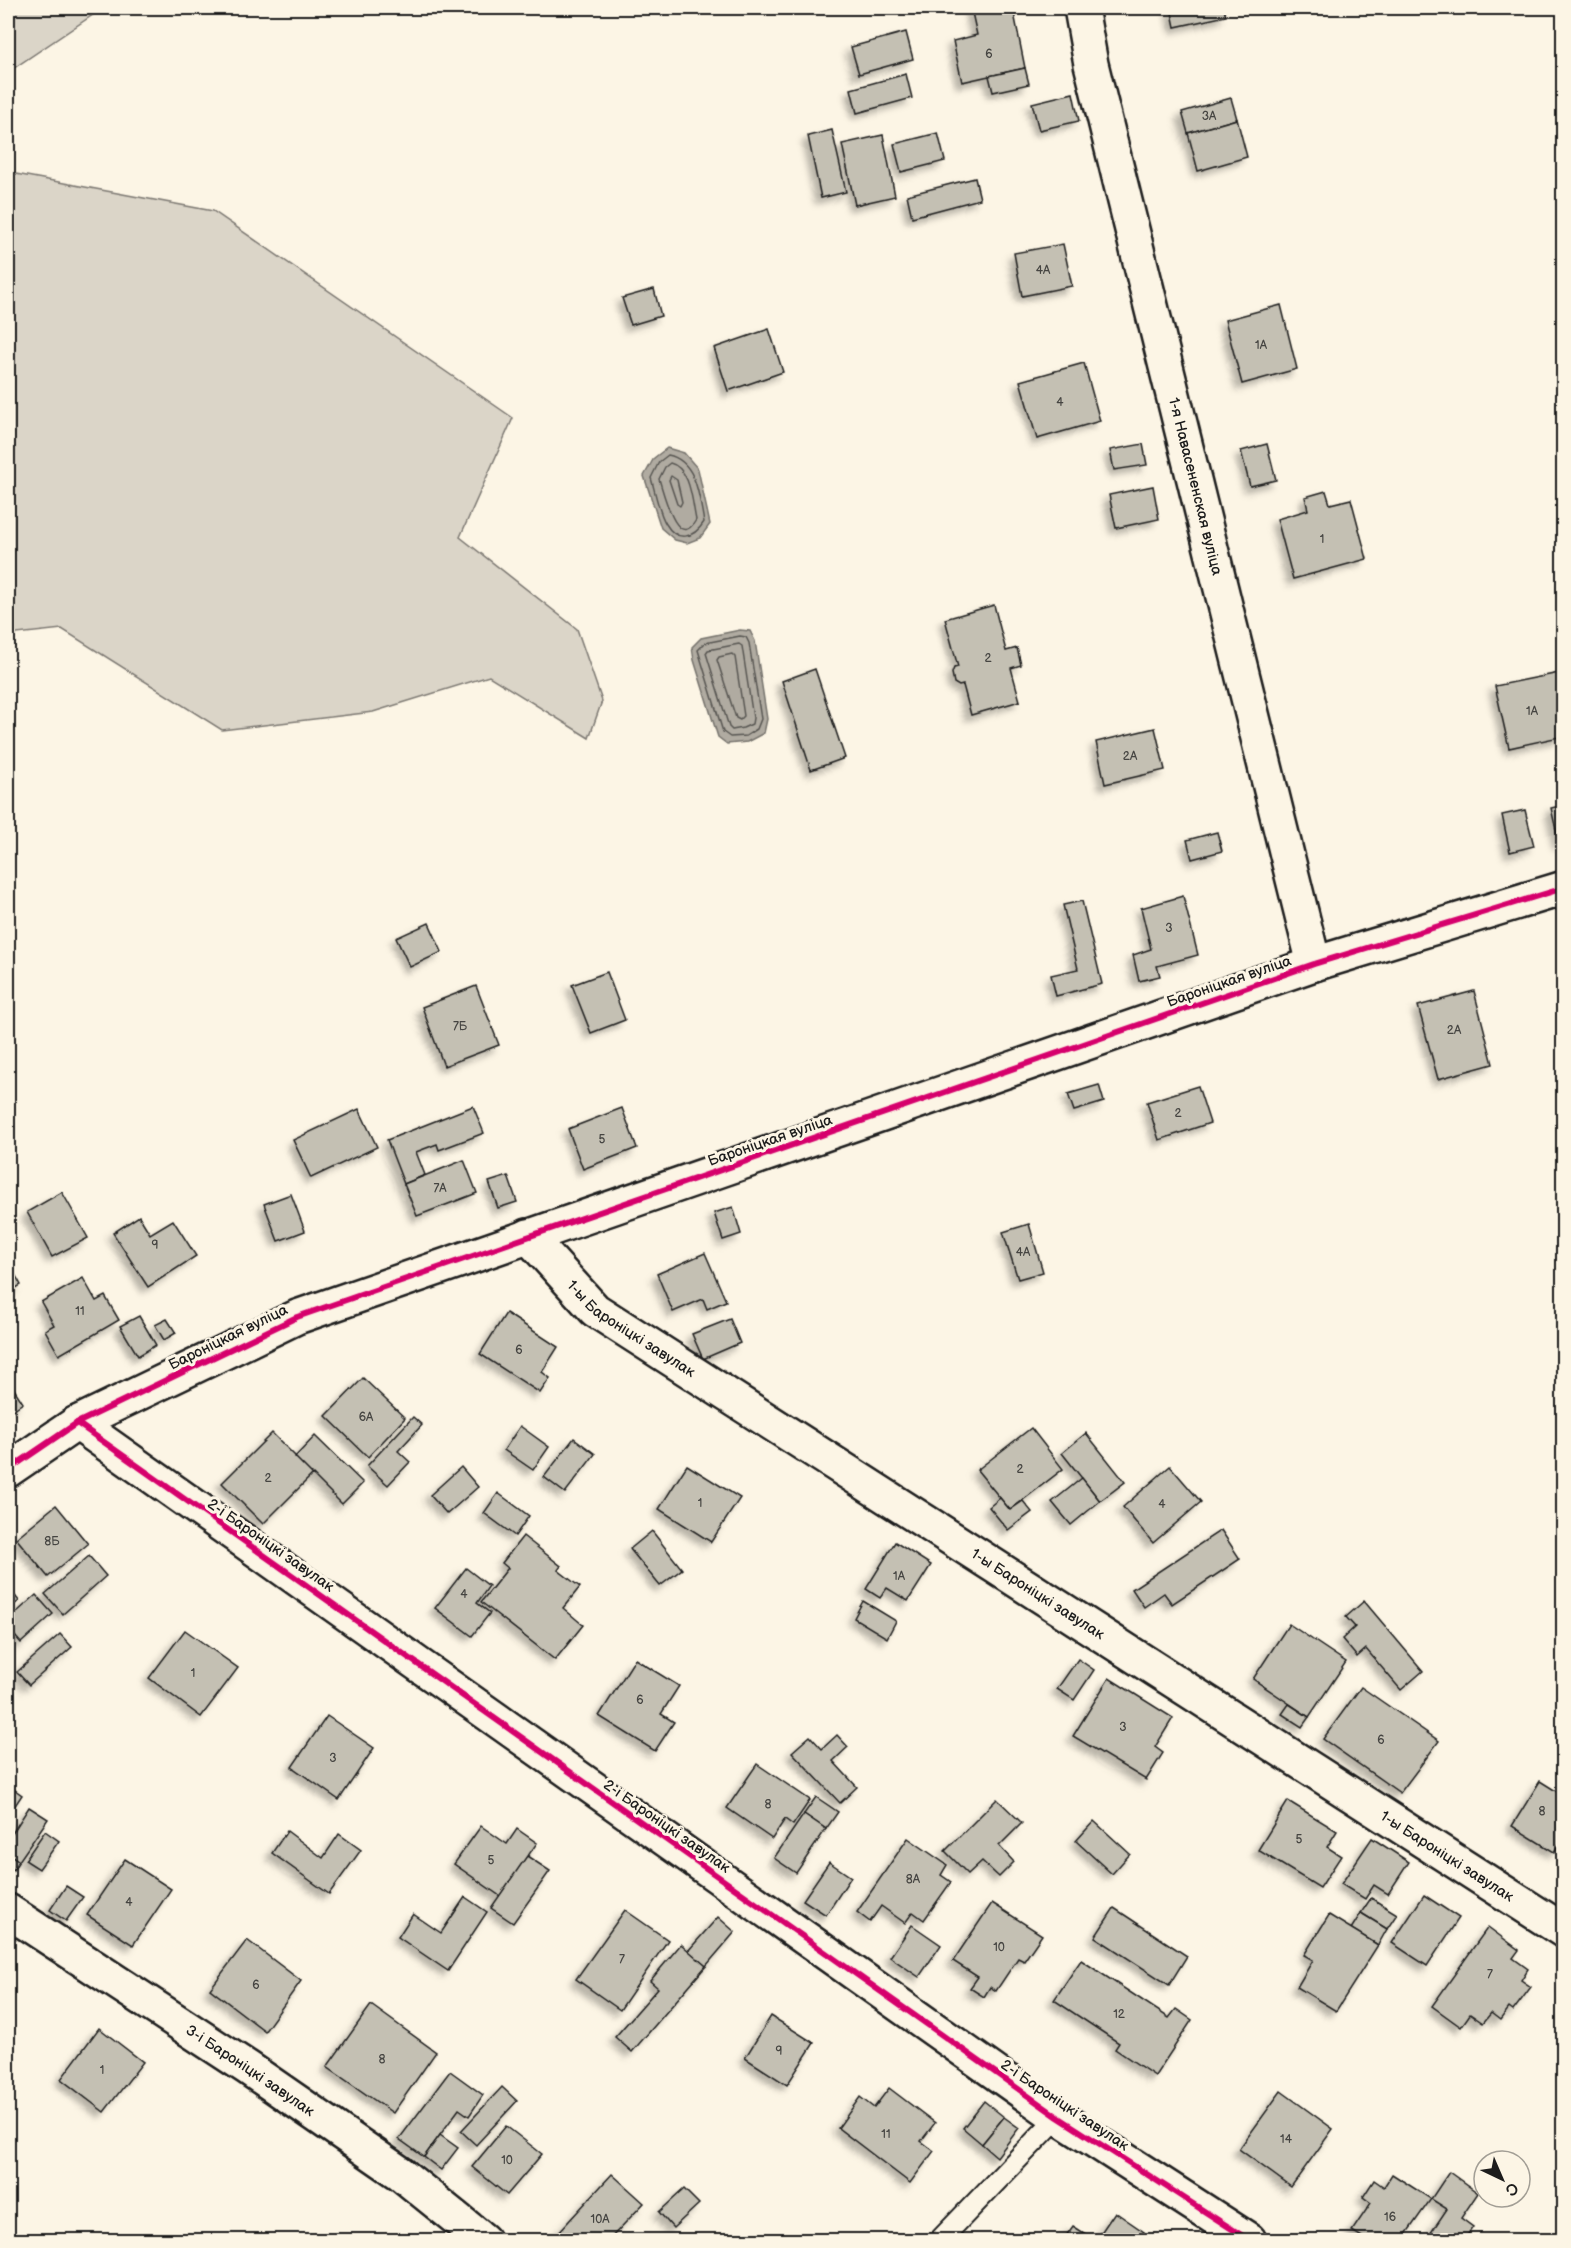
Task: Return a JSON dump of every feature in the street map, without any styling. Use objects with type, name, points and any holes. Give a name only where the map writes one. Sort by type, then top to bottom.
[{"type":"street","name":"1-я Навасененская вуліца","points":[[1081,8],[1091,64],[1314,964]]},
{"type":"street","name":"Бароніцкая вуліца","points":[[8,1470],[77,1423],[297,1317],[1314,964],[1563,888]]},
{"type":"street","name":"1-ы Бароніцкі завулак","points":[[528,1236],[595,1310],[1563,1931]]},
{"type":"street","name":"2-і Бароніцкі завулак","points":[[77,1423],[1058,2117],[1249,2241]]},
{"type":"street","name":"3-і Бароніцкі завулак","points":[[8,1911],[248,2068],[372,2154],[483,2241]]},
{"type":"lane","points":[[940,2241],[1058,2117]]},
{"type":"shaded area","points":[[8,8],[103,8],[8,72]]},
{"type":"shaded area","points":[[16,174],[213,211],[513,418],[460,537],[577,629],[602,701],[589,738],[489,676],[373,712],[222,730],[62,629],[8,635],[8,176]]},
{"type":"water","points":[[667,448],[684,453],[698,469],[710,524],[700,538],[687,543],[675,540],[661,528],[644,476],[654,458]]},
{"type":"water","points":[[740,630],[750,631],[755,641],[767,719],[764,733],[747,742],[727,744],[718,737],[692,647],[701,638]]},
{"type":"building","points":[[971,8],[1013,8],[1025,68],[962,82],[953,41],[977,35]]},
{"type":"building","points":[[1171,8],[1224,8],[1226,16],[1175,27]]},
{"type":"building","points":[[906,32],[913,59],[859,74],[851,47]]},
{"type":"building","points":[[1025,68],[1029,84],[993,92],[989,76]]},
{"type":"building","points":[[906,74],[912,98],[857,113],[851,89]]},
{"type":"building","points":[[1073,93],[1079,121],[1039,130],[1032,103]]},
{"type":"building","points":[[1231,98],[1237,119],[1188,133],[1182,112]]},
{"type":"building","points":[[1237,119],[1247,157],[1198,171],[1188,133]]},
{"type":"building","points":[[832,130],[846,192],[821,198],[808,136]]},
{"type":"building","points":[[938,133],[945,161],[901,172],[894,144]]},
{"type":"building","points":[[883,135],[895,196],[855,205],[842,144]]},
{"type":"building","points":[[975,178],[980,199],[912,217],[907,195]]},
{"type":"building","points":[[1063,244],[1072,286],[1022,296],[1014,253]]},
{"type":"building","points":[[654,289],[661,316],[631,325],[622,298]]},
{"type":"building","points":[[1281,305],[1297,369],[1242,384],[1225,320]]},
{"type":"building","points":[[769,329],[783,372],[728,391],[714,348]]},
{"type":"building","points":[[1084,363],[1100,421],[1037,439],[1020,381]]},
{"type":"building","points":[[1143,444],[1147,465],[1114,470],[1110,450]]},
{"type":"building","points":[[1267,444],[1276,480],[1250,486],[1241,451]]},
{"type":"building","points":[[1153,486],[1159,519],[1116,528],[1109,495]]},
{"type":"building","points":[[1326,491],[1330,504],[1351,499],[1367,559],[1293,579],[1277,519],[1308,510],[1305,497]]},
{"type":"building","points":[[994,605],[1006,651],[1017,648],[1021,665],[1011,668],[1020,701],[971,715],[963,685],[959,686],[954,683],[952,673],[954,668],[958,667],[945,619]]},
{"type":"building","points":[[815,669],[845,758],[811,770],[782,681]]},
{"type":"building","points":[[1564,672],[1564,736],[1509,748],[1495,686]]},
{"type":"building","points":[[1155,728],[1165,770],[1105,784],[1096,742]]},
{"type":"building","points":[[1564,805],[1564,842],[1559,843],[1551,808]]},
{"type":"building","points":[[1525,810],[1534,846],[1510,852],[1502,815]]},
{"type":"building","points":[[1217,832],[1222,851],[1192,859],[1187,840]]},
{"type":"building","points":[[1183,896],[1198,955],[1157,966],[1160,976],[1139,981],[1133,955],[1151,949],[1141,908]]},
{"type":"building","points":[[1082,901],[1102,984],[1056,996],[1051,975],[1078,969],[1063,905]]},
{"type":"building","points":[[429,923],[442,952],[410,967],[396,938]]},
{"type":"building","points":[[607,972],[625,1020],[591,1033],[572,985]]},
{"type":"building","points":[[476,986],[499,1045],[444,1066],[422,1007]]},
{"type":"building","points":[[1474,991],[1493,1064],[1438,1079],[1418,1006]]},
{"type":"building","points":[[1099,1085],[1104,1102],[1074,1111],[1068,1094]]},
{"type":"building","points":[[1198,1086],[1210,1123],[1159,1140],[1147,1102]]},
{"type":"building","points":[[473,1106],[484,1133],[439,1150],[437,1144],[416,1152],[425,1175],[404,1184],[387,1140]]},
{"type":"building","points":[[622,1108],[637,1148],[583,1169],[568,1129]]},
{"type":"building","points":[[359,1109],[377,1147],[311,1178],[293,1140]]},
{"type":"building","points":[[464,1160],[477,1193],[417,1216],[404,1184]]},
{"type":"building","points":[[508,1176],[517,1202],[498,1208],[489,1182]]},
{"type":"building","points":[[62,1192],[88,1238],[52,1257],[27,1212]]},
{"type":"building","points":[[291,1194],[305,1231],[278,1241],[264,1204]]},
{"type":"building","points":[[733,1207],[741,1234],[723,1240],[714,1213]]},
{"type":"building","points":[[139,1216],[150,1234],[173,1220],[196,1256],[148,1287],[113,1233]]},
{"type":"building","points":[[1029,1224],[1043,1272],[1018,1279],[1003,1232]]},
{"type":"building","points":[[705,1253],[726,1301],[707,1309],[703,1299],[673,1312],[657,1274]]},
{"type":"building","points":[[8,1262],[21,1285],[8,1293]]},
{"type":"building","points":[[83,1278],[96,1301],[105,1296],[119,1320],[59,1355],[45,1330],[54,1325],[41,1302]]},
{"type":"building","points":[[506,1313],[558,1347],[542,1372],[550,1378],[540,1393],[480,1354]]},
{"type":"building","points":[[139,1316],[156,1345],[138,1356],[120,1326]]},
{"type":"building","points":[[167,1319],[176,1333],[164,1340],[155,1325]]},
{"type":"building","points":[[730,1319],[740,1343],[703,1359],[692,1334]]},
{"type":"building","points":[[363,1378],[405,1418],[368,1457],[326,1416]]},
{"type":"building","points":[[14,1389],[23,1403],[11,1411],[8,1405],[8,1393]]},
{"type":"building","points":[[413,1417],[422,1425],[398,1451],[410,1462],[388,1485],[367,1466]]},
{"type":"building","points":[[520,1426],[549,1447],[533,1470],[504,1450]]},
{"type":"building","points":[[1031,1428],[1063,1469],[1010,1510],[977,1470]]},
{"type":"building","points":[[272,1433],[313,1474],[263,1524],[222,1483]]},
{"type":"building","points":[[1086,1433],[1125,1482],[1100,1501],[1062,1453]]},
{"type":"building","points":[[315,1436],[363,1483],[342,1504],[295,1457]]},
{"type":"building","points":[[574,1438],[595,1454],[565,1493],[544,1477]]},
{"type":"building","points":[[687,1465],[740,1498],[711,1542],[659,1509]]},
{"type":"building","points":[[1170,1466],[1201,1502],[1153,1543],[1123,1507]]},
{"type":"building","points":[[461,1467],[478,1487],[447,1514],[430,1495]]},
{"type":"building","points":[[1082,1478],[1100,1501],[1071,1525],[1052,1502]]},
{"type":"building","points":[[498,1493],[529,1516],[515,1536],[484,1513]]},
{"type":"building","points":[[1000,1498],[1010,1510],[1023,1501],[1032,1512],[1008,1530],[989,1507]]},
{"type":"building","points":[[56,1505],[88,1544],[48,1577],[16,1538]]},
{"type":"building","points":[[1221,1530],[1240,1559],[1172,1604],[1164,1593],[1144,1607],[1132,1589]]},
{"type":"building","points":[[652,1531],[682,1569],[660,1586],[630,1549]]},
{"type":"building","points":[[523,1536],[561,1566],[558,1570],[580,1587],[563,1608],[583,1625],[555,1660],[481,1602],[508,1568],[502,1563]]},
{"type":"building","points":[[895,1542],[931,1565],[908,1601],[887,1588],[880,1598],[866,1589]]},
{"type":"building","points":[[89,1556],[106,1576],[63,1614],[45,1594]]},
{"type":"building","points":[[466,1568],[489,1586],[477,1603],[490,1613],[472,1636],[435,1608]]},
{"type":"building","points":[[8,1587],[19,1601],[8,1610]]},
{"type":"building","points":[[36,1595],[53,1614],[21,1643],[8,1628],[8,1620]]},
{"type":"building","points":[[863,1601],[896,1621],[887,1638],[854,1618]]},
{"type":"building","points":[[1364,1601],[1423,1671],[1401,1690],[1366,1649],[1357,1657],[1342,1639],[1355,1627],[1346,1617]]},
{"type":"building","points":[[1289,1624],[1346,1662],[1309,1717],[1253,1679]]},
{"type":"building","points":[[185,1630],[238,1668],[201,1717],[149,1678]]},
{"type":"building","points":[[60,1634],[72,1647],[29,1685],[17,1672]]},
{"type":"building","points":[[635,1659],[679,1686],[661,1714],[674,1722],[655,1751],[599,1716]]},
{"type":"building","points":[[1078,1659],[1094,1670],[1074,1700],[1057,1689]]},
{"type":"building","points":[[1109,1678],[1173,1718],[1155,1747],[1163,1753],[1146,1780],[1073,1736]]},
{"type":"building","points":[[1361,1687],[1439,1741],[1400,1793],[1323,1739]]},
{"type":"building","points":[[1289,1704],[1309,1717],[1302,1727],[1282,1714]]},
{"type":"building","points":[[327,1716],[374,1748],[339,1800],[292,1767]]},
{"type":"building","points":[[837,1735],[848,1747],[833,1761],[857,1787],[840,1803],[792,1752],[810,1736],[822,1749]]},
{"type":"building","points":[[757,1764],[810,1800],[793,1825],[785,1819],[772,1839],[727,1808]]},
{"type":"building","points":[[1540,1781],[1564,1796],[1564,1837],[1554,1852],[1512,1826]]},
{"type":"building","points":[[8,1785],[22,1795],[8,1816]]},
{"type":"building","points":[[816,1797],[838,1812],[826,1829],[804,1814]]},
{"type":"building","points":[[997,1799],[1022,1823],[999,1846],[1014,1862],[999,1877],[982,1861],[968,1874],[945,1851]]},
{"type":"building","points":[[1288,1801],[1337,1831],[1327,1847],[1341,1856],[1320,1888],[1258,1850]]},
{"type":"building","points":[[29,1807],[48,1819],[19,1861],[8,1853],[8,1840]]},
{"type":"building","points":[[804,1814],[826,1829],[796,1873],[774,1858]]},
{"type":"building","points":[[1094,1821],[1130,1854],[1112,1874],[1076,1841]]},
{"type":"building","points":[[481,1826],[507,1844],[517,1829],[537,1843],[500,1896],[454,1864]]},
{"type":"building","points":[[45,1831],[59,1841],[39,1869],[25,1860]]},
{"type":"building","points":[[287,1831],[323,1858],[339,1834],[361,1850],[329,1894],[272,1853]]},
{"type":"building","points":[[908,1838],[947,1865],[941,1875],[951,1882],[924,1920],[913,1912],[905,1923],[881,1906],[870,1922],[857,1912]]},
{"type":"building","points":[[1372,1838],[1409,1862],[1388,1894],[1374,1885],[1365,1899],[1341,1884]]},
{"type":"building","points":[[8,1853],[19,1861],[8,1878]]},
{"type":"building","points":[[527,1856],[550,1871],[513,1923],[491,1908]]},
{"type":"building","points":[[125,1859],[171,1889],[133,1945],[87,1915]]},
{"type":"building","points":[[829,1862],[851,1877],[826,1915],[803,1900]]},
{"type":"building","points":[[66,1886],[83,1897],[66,1921],[50,1910]]},
{"type":"building","points":[[1424,1895],[1459,1918],[1427,1966],[1392,1943]]},
{"type":"building","points":[[465,1897],[487,1912],[448,1971],[398,1937],[413,1914],[441,1933]]},
{"type":"building","points":[[1371,1898],[1397,1914],[1387,1929],[1361,1913]]},
{"type":"building","points":[[992,1903],[1042,1935],[1024,1961],[1018,1958],[996,1991],[990,1987],[984,1997],[970,1988],[978,1977],[953,1961]]},
{"type":"building","points":[[1114,1908],[1187,1956],[1169,1985],[1095,1937]]},
{"type":"building","points":[[625,1910],[668,1940],[620,2010],[576,1979]]},
{"type":"building","points":[[1361,1913],[1387,1929],[1378,1945],[1351,1929]]},
{"type":"building","points":[[1329,1915],[1378,1945],[1336,2011],[1297,1987],[1313,1960],[1304,1955]]},
{"type":"building","points":[[718,1917],[735,1932],[706,1966],[688,1951]]},
{"type":"building","points":[[912,1925],[941,1945],[919,1977],[890,1957]]},
{"type":"building","points":[[1488,1927],[1519,1950],[1513,1958],[1528,1969],[1521,1980],[1531,1987],[1513,2011],[1509,2008],[1500,2020],[1491,2013],[1483,2023],[1470,2014],[1461,2027],[1432,2006]]},
{"type":"building","points":[[247,1940],[301,1981],[265,2031],[210,1989]]},
{"type":"building","points":[[681,1944],[706,1966],[632,2052],[615,2037],[658,1988],[650,1981]]},
{"type":"building","points":[[1081,1960],[1169,2018],[1176,2009],[1192,2020],[1155,2076],[1115,2049],[1119,2043],[1054,2000]]},
{"type":"building","points":[[371,2005],[436,2052],[393,2113],[327,2067]]},
{"type":"building","points":[[771,2016],[814,2043],[787,2085],[745,2058]]},
{"type":"building","points":[[99,2028],[143,2062],[104,2112],[61,2079]]},
{"type":"building","points":[[450,2071],[483,2095],[469,2116],[459,2109],[424,2157],[399,2139]]},
{"type":"building","points":[[502,2087],[517,2101],[476,2145],[461,2131]]},
{"type":"building","points":[[889,2088],[935,2123],[921,2141],[934,2151],[910,2183],[838,2128],[860,2097],[874,2108]]},
{"type":"building","points":[[1281,2091],[1333,2129],[1291,2187],[1239,2149]]},
{"type":"building","points":[[984,2101],[1004,2117],[982,2144],[963,2128]]},
{"type":"building","points":[[1004,2117],[1019,2128],[997,2157],[982,2144]]},
{"type":"building","points":[[506,2126],[542,2154],[507,2195],[472,2167]]},
{"type":"building","points":[[440,2135],[458,2148],[441,2170],[424,2157]]},
{"type":"building","points":[[1449,2172],[1472,2189],[1472,2202],[1461,2218],[1473,2227],[1464,2240],[1426,2240],[1447,2209],[1431,2199]]},
{"type":"building","points":[[612,2174],[644,2203],[609,2240],[563,2240],[557,2234]]},
{"type":"building","points":[[1392,2174],[1431,2199],[1402,2240],[1367,2240],[1352,2231],[1371,2203],[1363,2197],[1374,2180],[1384,2187]]},
{"type":"building","points":[[684,2189],[699,2204],[673,2228],[659,2212]]},
{"type":"building","points":[[1115,2212],[1144,2232],[1138,2240],[1096,2240]]},
{"type":"building","points":[[1073,2226],[1095,2240],[1063,2240]]},
{"type":"cycle path","points":[[8,1470],[77,1423],[297,1317],[1314,964],[1564,888]]},
{"type":"cycle path","points":[[77,1423],[1058,2117],[1249,2240]]}]
